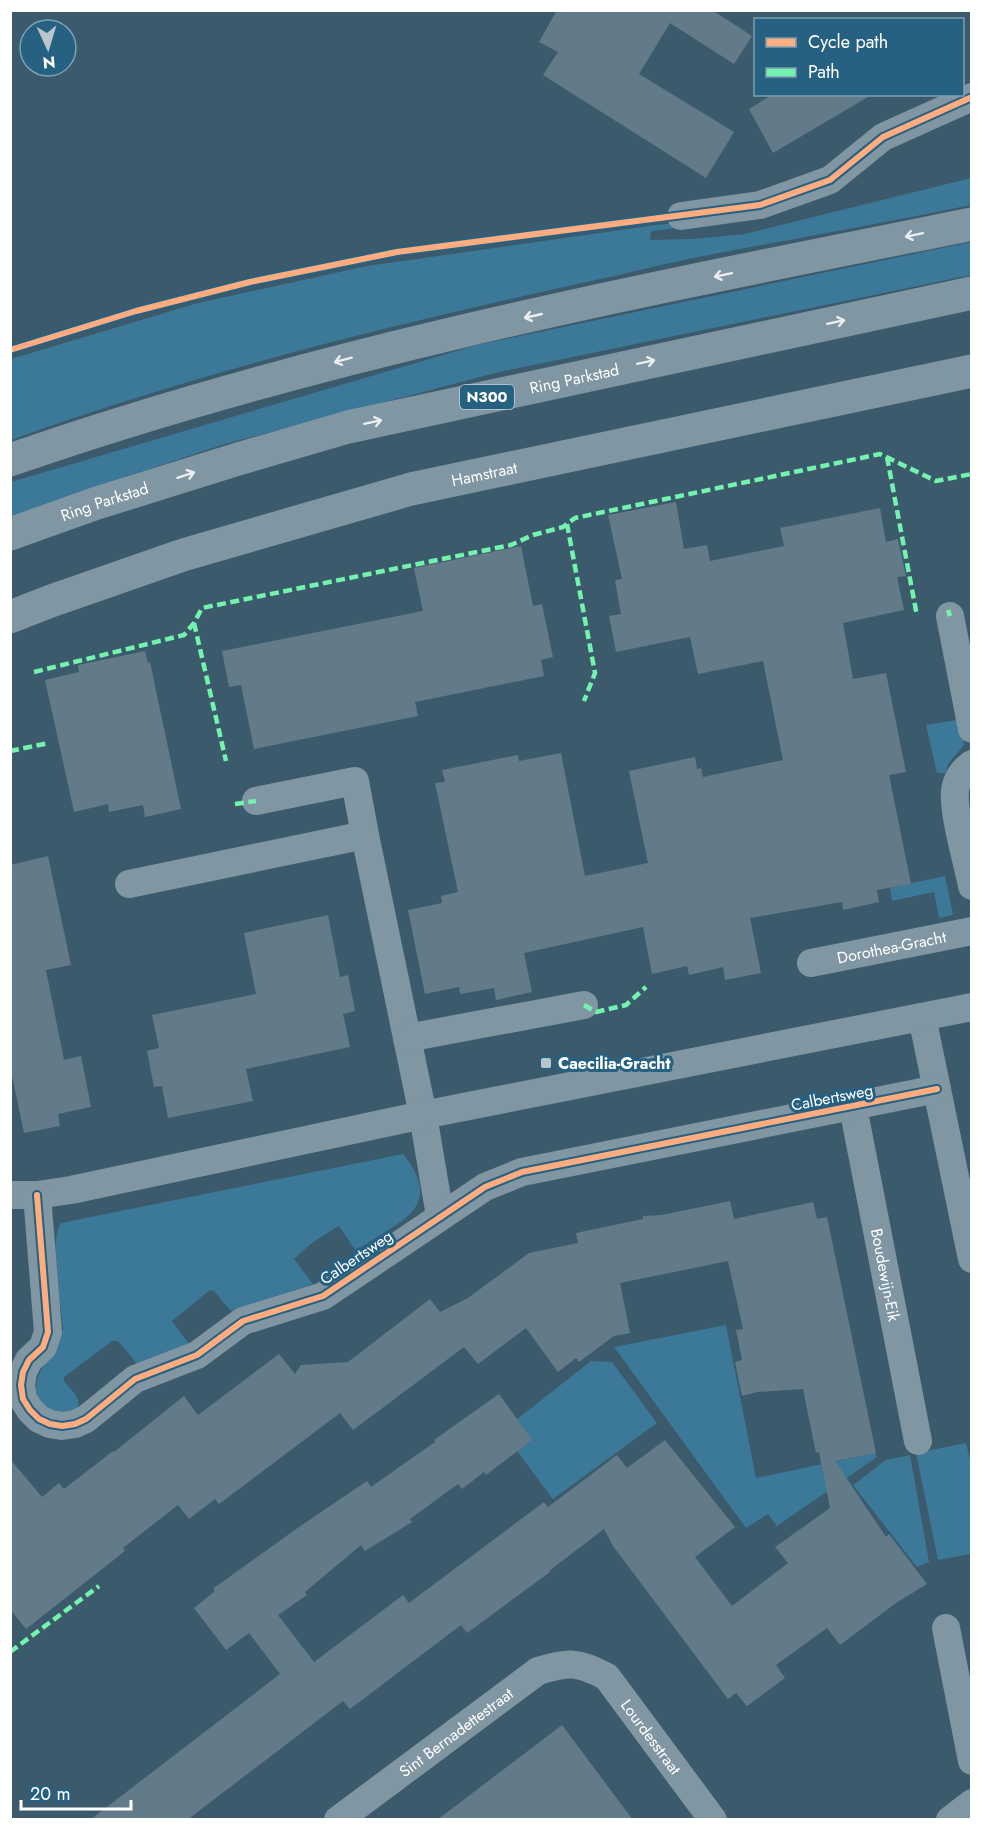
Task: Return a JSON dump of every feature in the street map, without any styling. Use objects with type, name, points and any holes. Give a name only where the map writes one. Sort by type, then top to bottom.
[{"type":"highway","points":[[10,460],[216,394],[381,350],[604,300],[972,224]]},
{"type":"highway","name":"Ring Parkstad","points":[[10,534],[97,503],[348,427],[972,293]]},
{"type":"street","points":[[681,216],[760,205],[830,180],[883,137],[972,97]]},
{"type":"street","name":"Hamstraat","points":[[10,617],[51,600],[183,555],[411,489],[972,371]]},
{"type":"street","points":[[950,616],[972,729]]},
{"type":"street","points":[[972,764],[966,768],[958,780],[955,791],[956,807],[972,886]]},
{"type":"street","points":[[256,801],[355,781],[423,1115],[440,1216]]},
{"type":"street","points":[[129,884],[365,835]]},
{"type":"street","name":"Dorothea-Gracht","points":[[811,963],[972,931]]},
{"type":"street","points":[[407,1038],[584,1005]]},
{"type":"street","name":"Calbertsweg","points":[[937,1089],[522,1172],[485,1187],[323,1296],[243,1321],[197,1355],[135,1379],[86,1419],[62,1426],[50,1424],[39,1419],[23,1399],[21,1385],[23,1372],[29,1360],[43,1347],[48,1332],[24,1195],[92,1186],[423,1115],[972,1007]]},
{"type":"street","points":[[922,1017],[972,1259]]},
{"type":"street","name":"Boudewijn-Eik","points":[[853,1107],[918,1442]]},
{"type":"street","points":[[946,1628],[972,1761]]},
{"type":"street","name":"Sint Bernadettestraat","points":[[338,1820],[538,1671],[560,1665],[580,1664]]},
{"type":"street","name":"Lourdesstraat","points":[[580,1664],[607,1677],[714,1820]]},
{"type":"street","points":[[950,1820],[972,1803]]},
{"type":"shaded area","points":[[971,178],[971,205],[693,258],[371,332],[225,371],[82,415],[11,440],[11,359],[198,303],[367,266],[656,225],[718,219],[719,224],[651,231],[650,240],[745,234]]},
{"type":"shaded area","points":[[971,242],[971,275],[499,372],[225,444],[86,490],[11,518],[11,482],[477,345]]},
{"type":"shaded area","points":[[957,720],[961,722],[964,745],[948,764],[946,773],[937,773],[926,725]]},
{"type":"shaded area","points":[[945,876],[953,915],[939,918],[934,892],[892,901],[890,888]]},
{"type":"shaded area","points":[[403,1154],[416,1173],[420,1189],[418,1202],[411,1213],[400,1223],[356,1251],[339,1226],[313,1242],[294,1259],[313,1284],[231,1311],[214,1291],[210,1290],[172,1321],[189,1344],[138,1365],[118,1341],[112,1341],[64,1377],[64,1381],[76,1397],[78,1408],[57,1412],[40,1401],[36,1392],[37,1381],[63,1329],[55,1259],[57,1232],[61,1223]]},
{"type":"shaded area","points":[[726,1325],[756,1478],[875,1453],[877,1457],[777,1526],[768,1514],[746,1528],[614,1347]]},
{"type":"shaded area","points":[[591,1361],[612,1362],[657,1423],[553,1499],[502,1431]]},
{"type":"shaded area","points":[[966,1443],[972,1468],[971,1554],[938,1560],[916,1453]]},
{"type":"shaded area","points":[[910,1455],[929,1562],[917,1567],[853,1485],[886,1460]]},
{"type":"building","points":[[557,10],[712,10],[752,36],[734,64],[670,23],[639,74],[734,132],[706,178],[543,75],[558,52],[539,42]]},
{"type":"building","points":[[770,96],[870,96],[773,153],[749,109]]},
{"type":"building","points":[[676,502],[684,549],[707,545],[710,561],[784,546],[780,528],[880,508],[886,542],[898,539],[906,576],[897,577],[904,610],[843,623],[853,679],[886,673],[906,772],[889,775],[911,884],[877,890],[879,902],[843,910],[842,902],[750,918],[761,973],[725,980],[723,967],[689,975],[687,966],[652,974],[643,927],[524,953],[532,992],[496,1000],[494,988],[460,994],[459,987],[425,994],[408,910],[442,903],[441,896],[458,892],[435,783],[445,782],[442,770],[518,755],[519,761],[561,753],[585,876],[648,863],[629,771],[695,757],[697,769],[701,768],[703,777],[783,760],[763,661],[698,674],[690,637],[616,652],[609,616],[621,614],[615,580],[622,579],[608,515]]},
{"type":"building","points":[[521,546],[533,606],[542,604],[553,657],[541,660],[544,676],[415,702],[418,716],[254,749],[241,685],[229,687],[222,651],[423,611],[414,568]]},
{"type":"building","points":[[145,651],[148,663],[150,662],[181,809],[145,817],[143,805],[109,812],[108,804],[74,812],[45,680],[79,672],[78,665]]},
{"type":"building","points":[[48,856],[71,965],[46,970],[64,1060],[81,1056],[91,1107],[58,1114],[60,1126],[24,1133],[10,1066],[10,865]]},
{"type":"building","points":[[328,915],[340,977],[348,975],[355,1011],[343,1014],[350,1047],[246,1069],[253,1101],[168,1118],[162,1086],[154,1087],[147,1051],[159,1048],[152,1015],[256,994],[244,933]]},
{"type":"building","points":[[730,1201],[734,1219],[813,1202],[817,1219],[827,1217],[876,1453],[835,1461],[886,1537],[889,1534],[927,1584],[896,1603],[840,1645],[827,1628],[776,1665],[785,1678],[747,1706],[736,1693],[728,1699],[613,1546],[604,1529],[467,1633],[461,1625],[350,1709],[343,1701],[187,1820],[90,1820],[280,1674],[249,1633],[226,1650],[194,1608],[214,1592],[214,1588],[299,1527],[367,1481],[371,1487],[499,1394],[532,1440],[486,1475],[484,1472],[462,1489],[458,1484],[410,1519],[412,1522],[365,1551],[361,1545],[305,1592],[307,1595],[278,1615],[314,1662],[403,1595],[409,1603],[544,1502],[548,1507],[617,1455],[627,1468],[665,1440],[735,1527],[695,1557],[732,1606],[788,1563],[775,1547],[830,1508],[819,1452],[816,1453],[803,1389],[757,1392],[742,1396],[735,1362],[742,1360],[736,1330],[743,1329],[728,1261],[620,1283],[630,1333],[614,1336],[579,1362],[576,1358],[558,1372],[526,1328],[478,1364],[464,1347],[353,1430],[340,1413],[219,1504],[215,1499],[189,1519],[178,1505],[123,1548],[125,1551],[26,1629],[10,1609],[10,1459],[42,1497],[59,1483],[64,1489],[184,1396],[198,1415],[279,1354],[295,1374],[301,1365],[348,1362],[430,1299],[440,1312],[468,1298],[529,1253],[578,1243],[576,1233],[643,1219],[643,1216],[662,1215]]},
{"type":"building","points":[[562,1725],[633,1820],[437,1820],[508,1766]]},
{"type":"marked path","points":[[34,672],[184,635],[202,608],[511,545],[533,535],[563,527],[575,518],[880,454],[936,481],[972,474]]},
{"type":"marked path","points":[[887,457],[917,616]]},
{"type":"marked path","points":[[567,524],[595,673],[584,701]]},
{"type":"marked path","points":[[948,610],[950,616]]},
{"type":"marked path","points":[[194,623],[226,761]]},
{"type":"marked path","points":[[10,751],[49,743]]},
{"type":"marked path","points":[[235,804],[256,801]]},
{"type":"marked path","points":[[584,1005],[596,1012],[626,1005],[646,987]]},
{"type":"marked path","points":[[10,1652],[99,1586]]},
{"type":"cycle path","points":[[10,350],[136,311],[250,282],[397,252],[760,205],[830,180],[883,137],[972,97]]},
{"type":"cycle path","points":[[37,1195],[48,1332],[43,1347],[29,1360],[23,1372],[21,1385],[23,1399],[30,1410],[39,1419],[62,1426],[86,1419],[135,1379],[197,1355],[243,1321],[323,1296],[485,1187],[522,1172],[937,1089]]},
{"type":"place","name":"Caecilia-Gracht","points":[[546,1063]]}]
